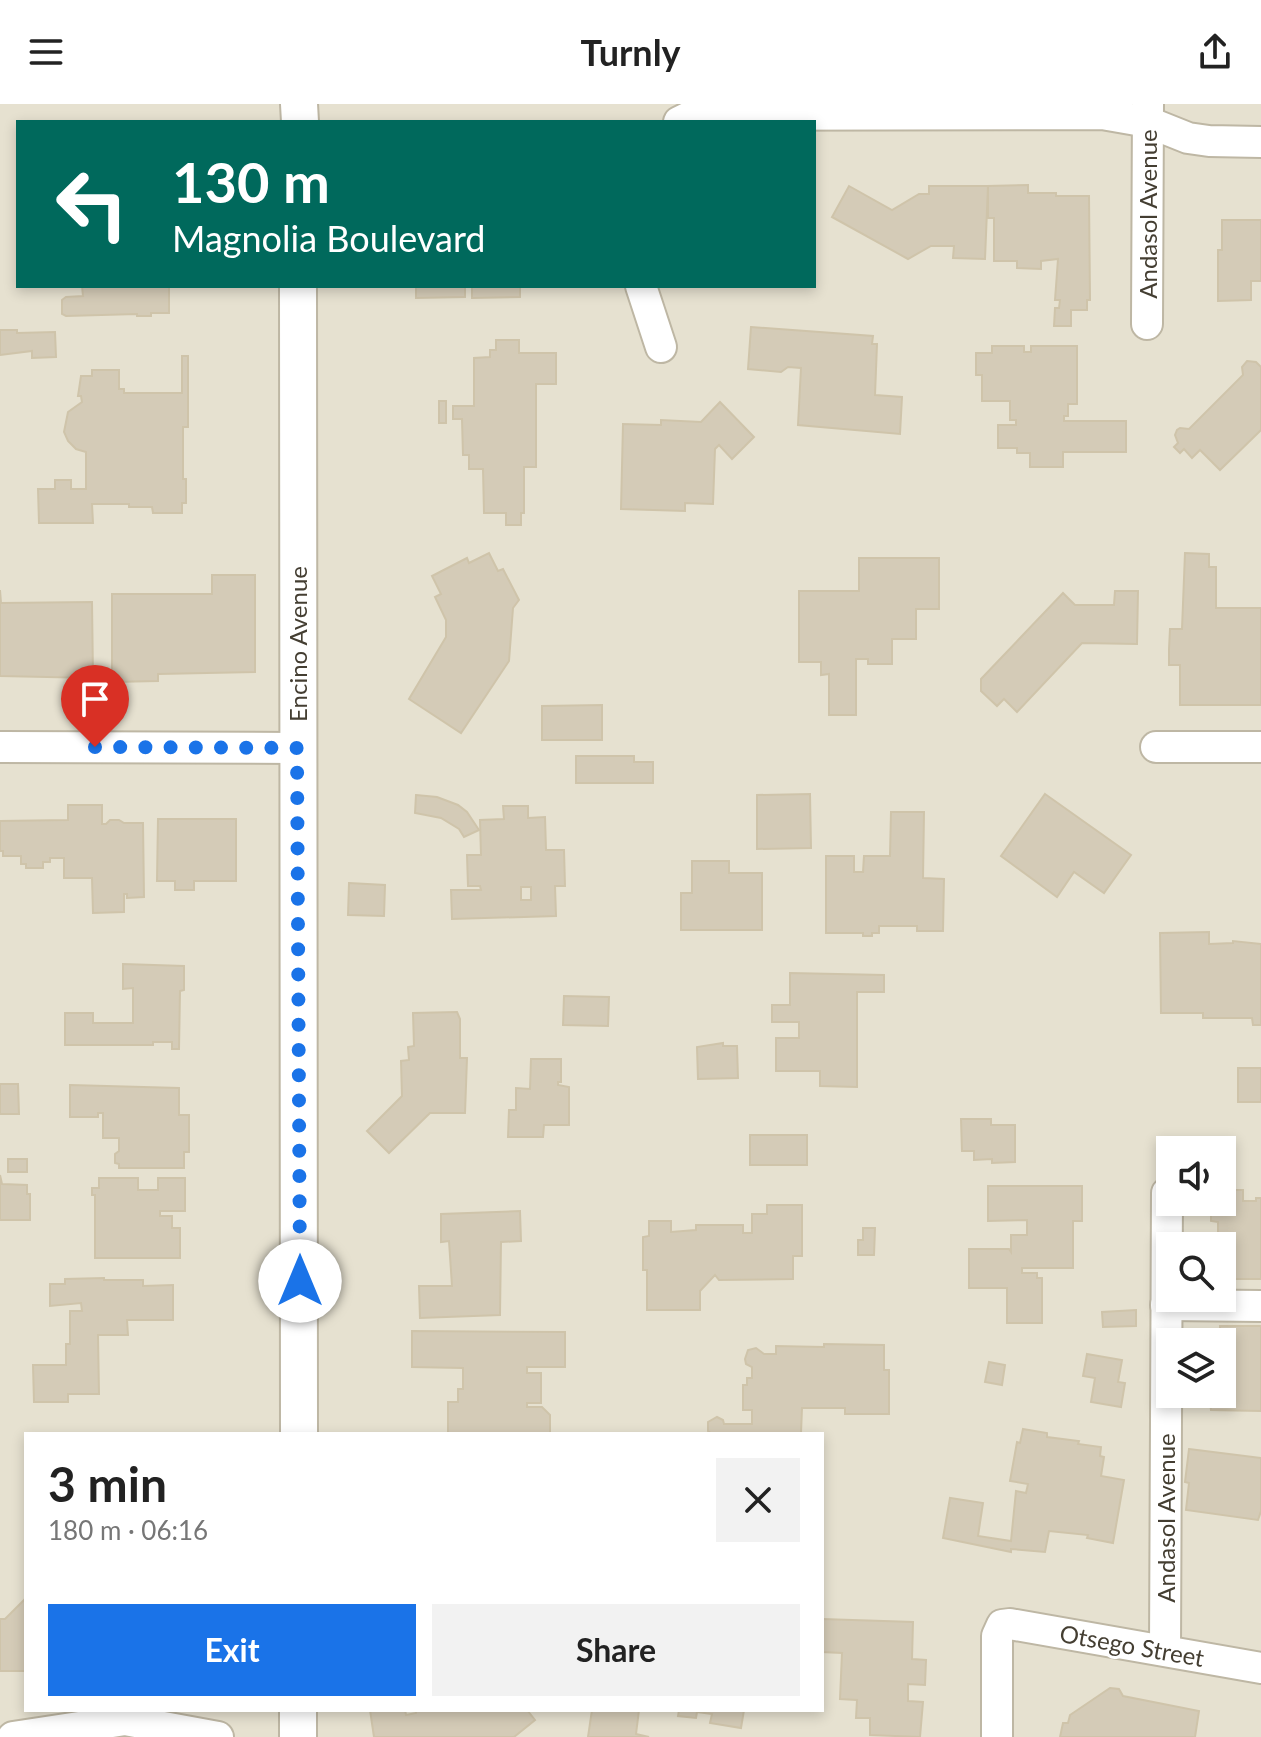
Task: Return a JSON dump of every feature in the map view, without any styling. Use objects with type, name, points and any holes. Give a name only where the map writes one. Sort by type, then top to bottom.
[{"type":"street","points":[[683,120],[693,115],[1148,113],[1188,138],[1261,142]]},
{"type":"street","name":"Andasol Avenue","points":[[1147,324],[1148,113]]},
{"type":"street","name":"Encino Avenue","points":[[298,288],[299,1432]]},
{"type":"street","points":[[642,288],[661,347]]},
{"type":"street","points":[[0,747],[297,748]]},
{"type":"street","points":[[1156,747],[1261,747]]},
{"type":"street","points":[[1236,1306],[1261,1306]]},
{"type":"street","name":"Andasol Avenue","points":[[1165,1650],[1166,1312]]},
{"type":"street","name":"Otsego Street","points":[[997,1737],[997,1636],[1002,1625],[1261,1668]]},
{"type":"street","points":[[298,1712],[298,1737]]},
{"type":"street","points":[[13,1737],[125,1720],[218,1737]]},
{"type":"shaded area","points":[[0,104],[1261,104],[1261,1737],[0,1737]]},
{"type":"building","points":[[1028,185],[1028,193],[1089,196],[1090,300],[1087,300],[1087,310],[1071,310],[1071,326],[1054,326],[1055,308],[1059,308],[1060,300],[1055,300],[1058,259],[1041,261],[1041,269],[1017,268],[1017,261],[994,261],[994,218],[988,218],[988,186]]},
{"type":"building","points":[[849,186],[892,210],[919,194],[929,194],[929,186],[988,186],[985,259],[953,258],[954,246],[931,246],[908,259],[832,217]]},
{"type":"building","points":[[1222,220],[1261,220],[1261,281],[1251,281],[1251,300],[1218,301],[1218,250],[1222,250]]},
{"type":"building","points":[[82,288],[169,288],[169,313],[151,313],[151,316],[62,314],[62,300],[83,296]]},
{"type":"building","points":[[416,288],[465,288],[465,297],[416,298]]},
{"type":"building","points":[[472,288],[520,288],[520,297],[472,298]]},
{"type":"building","points":[[751,327],[873,336],[872,344],[877,344],[875,395],[902,397],[900,434],[798,425],[801,368],[788,367],[781,372],[748,369]]},
{"type":"building","points":[[0,330],[55,332],[56,357],[32,358],[32,351],[0,355]]},
{"type":"building","points":[[496,340],[519,340],[519,353],[556,353],[556,384],[536,384],[536,467],[524,467],[521,525],[506,525],[506,513],[484,513],[483,469],[469,469],[469,455],[463,455],[462,419],[453,419],[453,406],[474,406],[474,358],[490,357],[490,350],[496,350]]},
{"type":"building","points":[[992,346],[1024,346],[1024,352],[1031,352],[1031,346],[1077,346],[1077,404],[1068,404],[1068,416],[1064,416],[1064,421],[1126,421],[1126,452],[1063,452],[1063,467],[1030,467],[1030,453],[1017,453],[1017,448],[998,448],[998,425],[1016,425],[1016,420],[1010,420],[1010,401],[982,401],[982,375],[976,375],[976,353],[992,353]]},
{"type":"building","points":[[182,356],[188,356],[188,427],[183,427],[186,503],[182,503],[182,513],[153,513],[152,507],[129,507],[129,504],[92,504],[93,523],[39,523],[38,489],[55,489],[55,480],[71,480],[71,489],[86,489],[86,452],[76,449],[64,432],[68,412],[82,402],[81,396],[78,396],[81,376],[92,376],[92,370],[119,370],[119,389],[124,389],[124,393],[182,393]]},
{"type":"building","points":[[1247,361],[1256,362],[1261,367],[1261,430],[1220,470],[1200,450],[1192,458],[1184,449],[1180,453],[1174,447],[1178,443],[1177,430],[1189,429],[1243,375],[1242,367]]},
{"type":"building","points":[[439,401],[446,401],[446,423],[439,423]]},
{"type":"building","points":[[720,402],[754,437],[732,459],[719,445],[715,449],[713,504],[685,503],[685,511],[621,509],[623,424],[661,425],[661,420],[701,422]]},
{"type":"building","points":[[489,553],[498,571],[503,569],[519,600],[513,608],[509,661],[461,733],[409,699],[446,637],[446,620],[435,597],[441,594],[432,576],[467,558],[469,563]]},
{"type":"building","points":[[1185,553],[1209,554],[1209,567],[1216,567],[1216,608],[1261,608],[1261,705],[1180,705],[1180,665],[1169,665],[1169,649],[1170,629],[1182,629]]},
{"type":"building","points":[[859,558],[939,558],[939,609],[916,609],[916,639],[892,639],[892,664],[868,664],[868,659],[856,659],[856,715],[829,715],[829,674],[821,675],[821,662],[799,662],[799,591],[859,591]]},
{"type":"building","points":[[212,575],[255,575],[255,672],[158,674],[158,681],[112,682],[112,594],[212,594]]},
{"type":"building","points":[[0,590],[1,603],[92,602],[93,678],[0,676]]},
{"type":"building","points":[[1115,591],[1138,591],[1137,644],[1082,643],[1017,712],[1004,699],[997,706],[981,691],[981,679],[1063,593],[1075,605],[1114,605]]},
{"type":"building","points":[[602,705],[602,740],[542,740],[542,706]]},
{"type":"building","points":[[576,756],[634,756],[634,762],[653,762],[653,783],[576,783]]},
{"type":"building","points":[[810,794],[811,848],[757,849],[757,795]]},
{"type":"building","points":[[1045,794],[1131,855],[1104,893],[1074,872],[1057,897],[1001,856]]},
{"type":"building","points":[[416,795],[437,797],[458,805],[479,830],[464,837],[459,829],[441,818],[415,813]]},
{"type":"building","points":[[68,805],[102,805],[102,824],[110,820],[143,823],[144,897],[127,898],[124,894],[124,912],[93,913],[92,878],[64,878],[64,858],[50,858],[50,862],[43,862],[43,868],[26,868],[26,864],[21,864],[21,856],[3,856],[3,851],[0,851],[0,821],[68,820]]},
{"type":"building","points":[[503,806],[528,806],[528,818],[545,817],[546,850],[564,850],[565,886],[555,886],[556,916],[452,919],[451,890],[481,890],[480,886],[468,886],[467,855],[481,855],[480,820],[504,819]],"holes":[[[521,887],[531,887],[531,900],[521,900]]]},
{"type":"building","points":[[891,812],[924,812],[923,878],[944,879],[943,931],[917,931],[917,926],[879,926],[879,933],[872,933],[872,936],[863,936],[863,933],[826,933],[826,856],[854,856],[854,872],[863,872],[864,856],[890,856]]},
{"type":"building","points":[[158,819],[236,819],[236,881],[194,881],[194,890],[175,890],[175,881],[157,881]]},
{"type":"building","points":[[692,861],[729,861],[729,873],[762,873],[762,930],[681,930],[681,893],[692,893]]},
{"type":"building","points":[[349,883],[385,885],[384,916],[348,915]]},
{"type":"building","points":[[1209,932],[1209,944],[1233,941],[1261,944],[1261,1025],[1253,1025],[1252,1018],[1203,1018],[1203,1013],[1161,1013],[1160,933]]},
{"type":"building","points":[[123,964],[184,966],[184,990],[180,991],[179,1049],[172,1049],[172,1042],[153,1042],[153,1045],[65,1045],[65,1013],[93,1013],[93,1023],[133,1023],[133,988],[123,989]]},
{"type":"building","points":[[790,973],[884,975],[884,992],[857,992],[857,1087],[820,1086],[820,1071],[776,1071],[776,1038],[799,1038],[799,1022],[772,1022],[772,1005],[790,1005]]},
{"type":"building","points":[[564,996],[609,997],[608,1026],[563,1025]]},
{"type":"building","points":[[457,1012],[460,1019],[460,1058],[467,1058],[465,1113],[430,1113],[389,1153],[367,1131],[402,1096],[401,1061],[409,1060],[408,1047],[414,1046],[413,1013]]},
{"type":"building","points":[[723,1043],[723,1046],[737,1046],[738,1078],[698,1079],[697,1047]]},
{"type":"building","points":[[531,1059],[561,1059],[561,1082],[558,1085],[569,1087],[569,1125],[544,1125],[543,1137],[508,1137],[509,1110],[516,1110],[516,1088],[530,1089]]},
{"type":"building","points":[[1238,1068],[1261,1068],[1261,1102],[1238,1102]]},
{"type":"building","points":[[0,1084],[18,1084],[19,1114],[0,1114]]},
{"type":"building","points":[[70,1085],[179,1088],[179,1115],[189,1115],[189,1152],[184,1152],[184,1168],[119,1168],[119,1164],[115,1163],[115,1154],[119,1151],[119,1138],[103,1138],[103,1113],[98,1113],[98,1117],[70,1117]]},
{"type":"building","points":[[961,1119],[991,1119],[991,1125],[1015,1125],[1015,1162],[974,1160],[974,1151],[962,1151]]},
{"type":"building","points":[[750,1135],[807,1135],[807,1165],[750,1165]]},
{"type":"building","points":[[8,1159],[27,1159],[27,1172],[8,1172]]},
{"type":"building","points":[[0,1175],[2,1184],[27,1185],[30,1220],[0,1220]]},
{"type":"building","points":[[99,1178],[138,1178],[138,1190],[158,1190],[158,1178],[185,1178],[185,1211],[160,1211],[160,1216],[172,1216],[172,1228],[180,1228],[180,1258],[95,1258],[95,1195],[92,1195],[92,1188],[99,1188]]},
{"type":"building","points":[[988,1186],[1082,1186],[1082,1221],[1073,1221],[1073,1268],[1022,1268],[1022,1273],[1037,1273],[1037,1278],[1042,1278],[1042,1323],[1007,1323],[1007,1288],[969,1288],[969,1249],[1009,1249],[1011,1252],[1011,1235],[1027,1235],[1027,1220],[988,1221]]},
{"type":"building","points":[[1236,1190],[1243,1190],[1243,1201],[1261,1198],[1261,1279],[1236,1279],[1236,1232],[1218,1232],[1218,1222],[1211,1221],[1211,1216],[1236,1216]]},
{"type":"building","points":[[767,1205],[802,1205],[802,1256],[793,1256],[793,1279],[719,1280],[715,1275],[700,1291],[700,1310],[647,1310],[643,1237],[649,1236],[649,1221],[671,1221],[671,1232],[696,1230],[696,1225],[743,1225],[743,1233],[752,1233],[752,1214],[767,1214]]},
{"type":"building","points":[[520,1211],[521,1241],[501,1242],[500,1315],[420,1318],[419,1286],[452,1286],[449,1241],[441,1242],[441,1214]]},
{"type":"building","points":[[863,1228],[875,1228],[874,1255],[858,1255],[858,1240],[863,1240]]},
{"type":"building","points":[[65,1279],[143,1280],[143,1286],[173,1285],[173,1320],[127,1320],[128,1335],[98,1335],[99,1394],[68,1394],[68,1402],[34,1402],[33,1365],[66,1365],[66,1344],[70,1344],[70,1311],[82,1311],[81,1303],[50,1306],[50,1284],[65,1284]]},
{"type":"building","points":[[1136,1310],[1136,1326],[1103,1327],[1102,1312]]},
{"type":"building","points":[[1261,1326],[1261,1411],[1211,1410],[1236,1408],[1236,1328],[1220,1328]]},
{"type":"building","points":[[412,1331],[565,1332],[565,1367],[527,1367],[527,1373],[541,1373],[541,1403],[527,1403],[527,1407],[542,1407],[550,1415],[550,1432],[448,1432],[448,1402],[458,1402],[458,1389],[463,1389],[463,1368],[412,1367]]},
{"type":"building","points":[[824,1344],[884,1345],[884,1370],[889,1370],[889,1414],[845,1414],[845,1408],[802,1408],[801,1432],[708,1431],[708,1422],[717,1417],[724,1424],[752,1424],[752,1410],[743,1410],[743,1385],[747,1385],[747,1378],[752,1378],[752,1367],[746,1364],[745,1359],[748,1350],[756,1348],[764,1354],[776,1354],[776,1346],[824,1347]]},
{"type":"building","points":[[1087,1354],[1122,1360],[1118,1382],[1125,1383],[1121,1407],[1091,1402],[1095,1378],[1083,1376]]},
{"type":"building","points":[[989,1362],[1005,1365],[1002,1385],[985,1382]]},
{"type":"building","points":[[1023,1429],[1101,1447],[1100,1456],[1104,1457],[1101,1476],[1124,1480],[1113,1543],[1087,1538],[1088,1535],[1049,1531],[1045,1552],[1011,1549],[1011,1552],[943,1538],[950,1498],[983,1503],[978,1536],[1011,1541],[1016,1491],[1026,1493],[1028,1484],[1010,1481],[1017,1442],[1020,1443]]},
{"type":"building","points":[[1189,1449],[1261,1458],[1261,1511],[1258,1520],[1186,1510]]},
{"type":"building","points":[[24,1600],[24,1671],[0,1671],[0,1619],[5,1619]]},
{"type":"building","points":[[824,1619],[913,1622],[912,1659],[926,1660],[925,1685],[908,1684],[908,1701],[923,1702],[920,1737],[870,1735],[870,1718],[856,1718],[857,1700],[840,1699],[842,1653],[824,1652]]},
{"type":"building","points":[[1110,1688],[1119,1689],[1123,1696],[1199,1711],[1195,1737],[1060,1737],[1063,1723],[1068,1723],[1070,1715]]},
{"type":"building","points":[[370,1712],[405,1712],[406,1715],[416,1712],[529,1712],[535,1720],[514,1737],[374,1737]]},
{"type":"building","points":[[592,1712],[639,1712],[636,1734],[649,1737],[588,1737]]},
{"type":"building","points":[[679,1712],[697,1712],[696,1718],[678,1716]]},
{"type":"building","points":[[697,1712],[744,1712],[741,1728],[710,1723],[712,1714]]},
{"type":"route","points":[[95,747],[297,748],[300,1281]]}]
